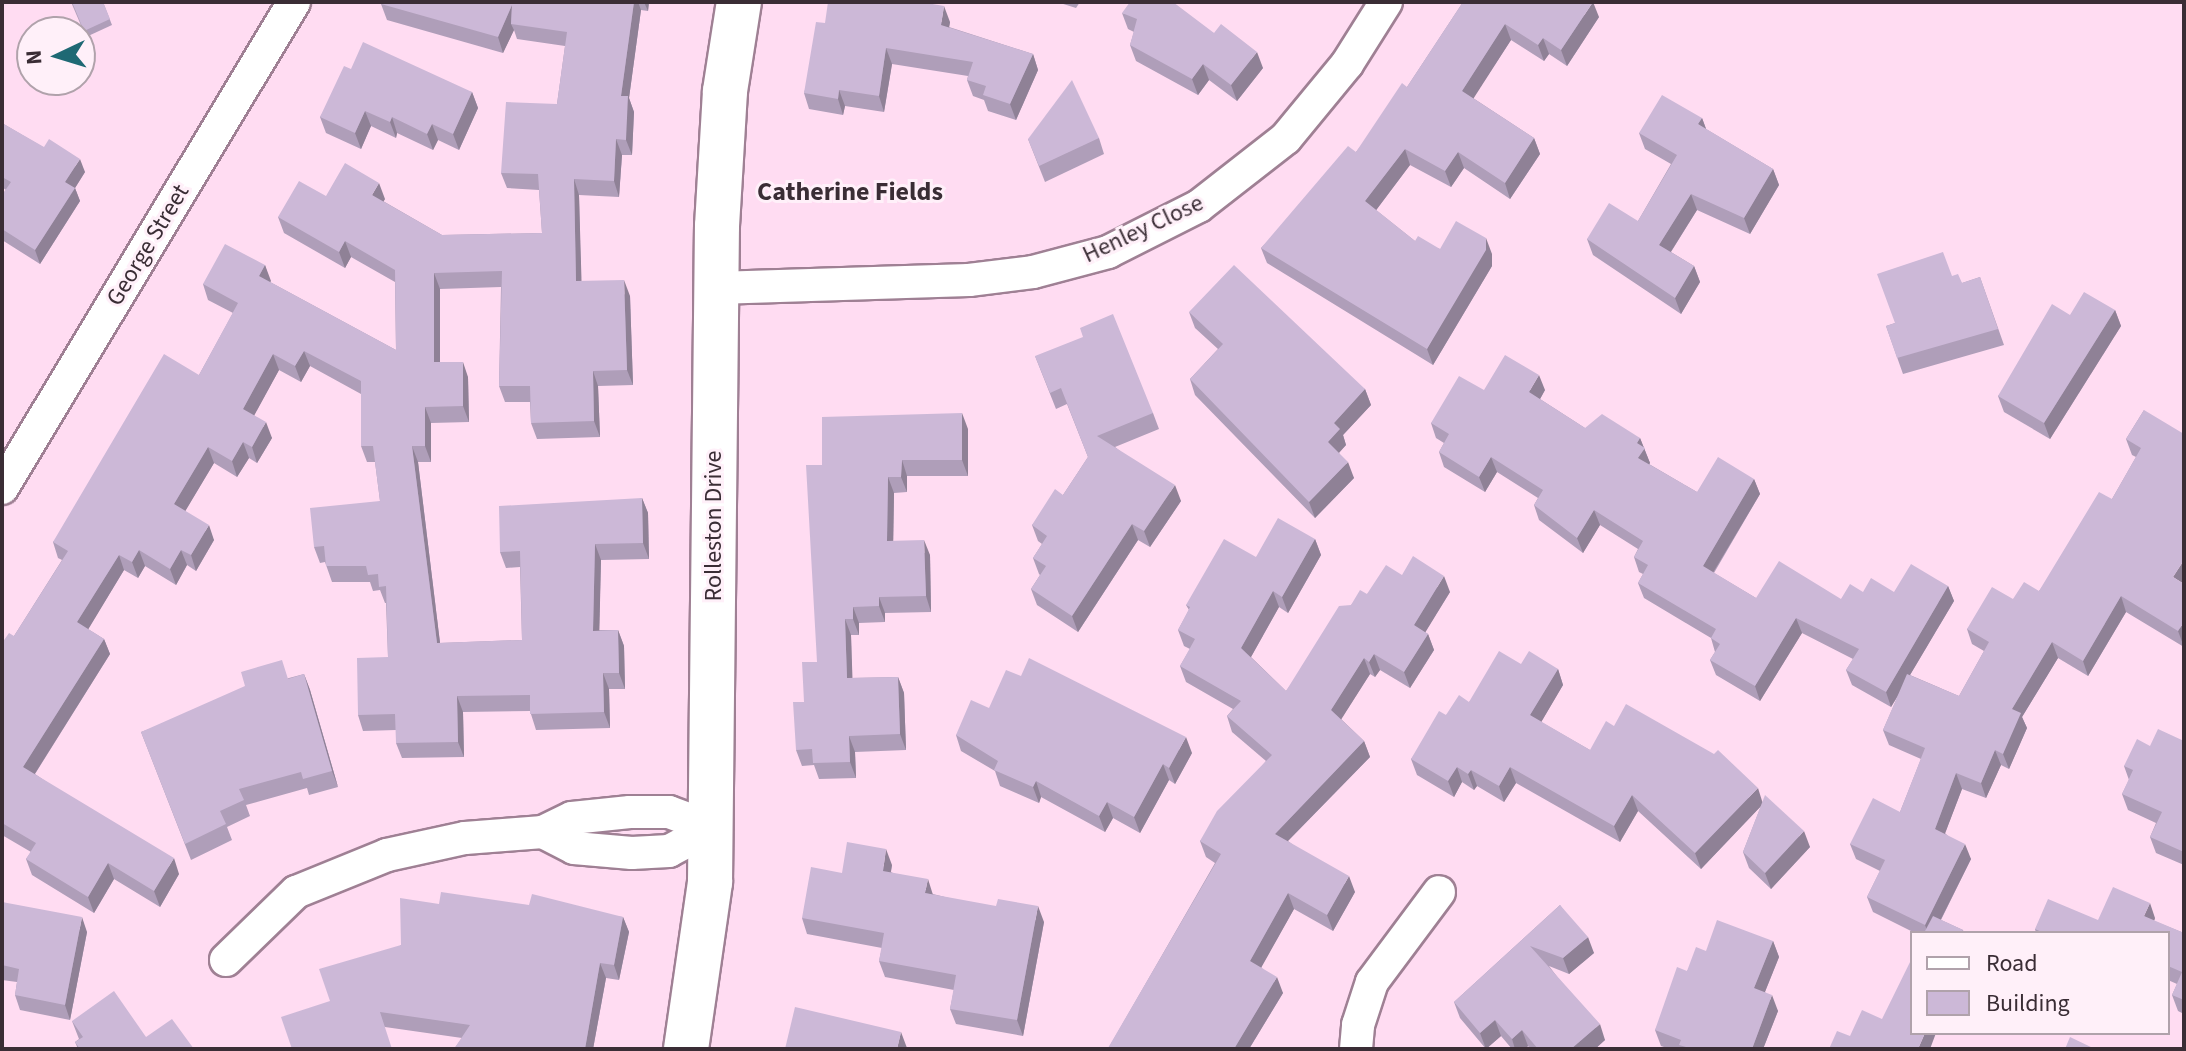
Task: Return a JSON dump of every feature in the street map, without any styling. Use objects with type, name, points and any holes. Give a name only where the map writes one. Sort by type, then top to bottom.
[{"type":"main road","name":"Rolleston Drive","points":[[686,1049],[705,945],[712,828],[716,288],[721,131],[739,2]]},
{"type":"street","name":"George Street","points":[[2,488],[294,2]]},
{"type":"street","name":"Henley Close","points":[[716,288],[969,280],[1033,272],[1108,252],[1199,206],[1286,138],[1347,64],[1386,2]]},
{"type":"street","points":[[226,960],[296,892],[354,866],[439,842],[543,832],[572,818],[630,812],[669,812],[712,828]]},
{"type":"street","points":[[1356,1049],[1358,1025],[1372,982],[1439,892]]},
{"type":"building","points":[[72,2],[103,2],[110,19],[96,25],[96,16],[78,16]]},
{"type":"building","points":[[382,2],[634,2],[621,96],[628,96],[626,140],[616,139],[614,181],[574,179],[576,281],[624,280],[627,370],[593,371],[594,421],[531,423],[530,386],[499,386],[502,271],[434,273],[434,362],[463,362],[463,406],[425,407],[425,446],[412,446],[437,643],[522,640],[520,551],[500,552],[499,506],[642,498],[643,543],[595,544],[593,631],[618,630],[619,673],[603,673],[604,712],[530,714],[530,695],[457,696],[458,742],[396,743],[395,714],[358,715],[357,658],[388,657],[386,586],[379,587],[378,574],[368,575],[366,566],[326,566],[324,546],[314,547],[310,508],[380,501],[373,446],[361,446],[361,381],[304,351],[295,366],[273,354],[243,409],[266,422],[252,447],[243,442],[232,461],[208,447],[174,504],[209,525],[191,555],[181,550],[170,569],[139,550],[132,562],[119,555],[77,622],[104,639],[23,767],[174,858],[154,891],[108,863],[88,897],[26,859],[36,843],[2,823],[2,643],[9,633],[14,636],[68,551],[53,542],[164,354],[199,375],[238,303],[203,284],[225,244],[265,265],[259,276],[396,350],[395,270],[345,241],[339,252],[278,217],[299,181],[326,196],[345,163],[379,183],[372,195],[442,235],[542,233],[538,174],[501,173],[506,102],[557,104],[567,32],[511,24],[512,5],[498,37]]},
{"type":"building","points":[[828,2],[921,2],[944,6],[941,25],[1033,54],[1010,104],[983,95],[986,86],[967,80],[973,62],[886,48],[879,96],[839,90],[838,99],[804,93],[816,22],[825,23]]},
{"type":"building","points":[[1130,2],[1173,2],[1214,33],[1221,24],[1257,52],[1231,85],[1203,64],[1192,79],[1130,45],[1137,19],[1122,13]]},
{"type":"building","points":[[1463,2],[1593,2],[1561,50],[1543,38],[1538,45],[1505,24],[1462,91],[1534,138],[1505,183],[1458,152],[1445,171],[1405,149],[1365,201],[1415,241],[1418,236],[1440,249],[1456,221],[1486,238],[1486,250],[1427,349],[1261,248],[1348,146],[1356,152],[1402,83],[1407,87]]},
{"type":"building","points":[[363,42],[472,92],[453,134],[432,124],[427,134],[392,117],[390,122],[365,111],[355,133],[320,117],[344,66],[351,69]]},
{"type":"building","points":[[1072,80],[1099,138],[1039,166],[1028,139]]},
{"type":"building","points":[[1662,95],[1702,118],[1698,124],[1773,169],[1744,218],[1691,194],[1659,245],[1694,266],[1675,298],[1587,239],[1609,203],[1638,221],[1677,155],[1639,133]]},
{"type":"building","points":[[2,123],[44,147],[49,139],[80,159],[65,182],[75,188],[35,250],[2,229],[2,195],[11,182],[2,177]]},
{"type":"building","points":[[1943,252],[1952,276],[1958,274],[1962,283],[1980,277],[1998,329],[1897,358],[1886,326],[1895,323],[1877,274]]},
{"type":"building","points":[[1234,265],[1365,389],[1334,423],[1340,429],[1328,442],[1348,462],[1309,502],[1190,379],[1223,344],[1189,312]]},
{"type":"building","points":[[2084,292],[2115,310],[2044,423],[1998,396],[2052,304],[2070,315]]},
{"type":"building","points":[[1113,314],[1153,413],[1097,436],[1175,485],[1144,531],[1132,524],[1072,616],[1031,589],[1046,566],[1033,558],[1047,536],[1032,525],[1055,489],[1063,495],[1088,457],[1061,388],[1050,393],[1035,356],[1083,337],[1080,328]]},
{"type":"building","points":[[1505,355],[1539,375],[1529,392],[1585,428],[1602,414],[1640,438],[1637,443],[1645,448],[1638,458],[1697,492],[1718,457],[1754,479],[1703,566],[1756,598],[1779,561],[1841,599],[1850,584],[1863,592],[1871,578],[1894,592],[1911,564],[1948,586],[1886,692],[1846,670],[1859,649],[1796,618],[1755,686],[1710,660],[1720,644],[1711,638],[1716,629],[1638,583],[1648,565],[1634,557],[1643,541],[1594,510],[1577,538],[1534,505],[1543,490],[1491,457],[1479,477],[1439,452],[1449,434],[1431,423],[1459,376],[1484,390]]},
{"type":"building","points":[[2144,410],[2184,434],[2184,560],[2173,577],[2184,584],[2184,622],[2178,631],[2121,596],[2083,661],[2052,642],[2012,709],[2021,713],[2003,754],[1995,750],[1981,783],[1956,773],[1935,829],[1965,844],[1925,925],[1867,897],[1885,860],[1850,844],[1873,798],[1900,812],[1925,748],[1883,730],[1907,674],[1959,696],[1989,642],[1967,629],[1992,587],[2013,599],[2024,582],[2039,591],[2099,492],[2112,499],[2141,448],[2126,439]]},
{"type":"building","points":[[962,413],[962,460],[902,460],[901,477],[888,477],[887,541],[924,540],[926,596],[879,597],[879,606],[853,607],[853,619],[845,619],[847,678],[898,677],[900,734],[849,736],[850,762],[813,763],[812,749],[796,750],[793,702],[804,702],[802,662],[817,662],[806,465],[822,465],[822,417]]},
{"type":"building","points":[[1278,518],[1315,539],[1282,597],[1273,591],[1241,648],[1286,691],[1339,606],[1351,605],[1360,590],[1367,594],[1386,565],[1402,575],[1413,556],[1444,576],[1414,625],[1428,634],[1404,672],[1374,654],[1369,662],[1364,658],[1331,710],[1364,741],[1275,834],[1349,876],[1327,915],[1288,893],[1250,961],[1277,977],[1234,1049],[1109,1049],[1221,854],[1200,841],[1217,811],[1272,755],[1227,716],[1241,701],[1180,666],[1195,639],[1178,630],[1190,607],[1186,605],[1224,539],[1256,557]]},
{"type":"building","points":[[1499,651],[1521,664],[1529,651],[1558,669],[1530,715],[1590,750],[1606,721],[1614,726],[1626,704],[1714,754],[1718,750],[1758,788],[1695,853],[1632,795],[1614,826],[1510,767],[1499,786],[1471,770],[1468,774],[1457,767],[1448,781],[1411,759],[1439,711],[1446,715],[1459,695],[1469,702]]},
{"type":"building","points":[[1029,658],[1186,737],[1169,768],[1163,764],[1134,817],[1107,802],[1099,816],[1036,781],[1033,787],[994,770],[998,761],[956,735],[971,700],[989,708],[1006,670],[1021,676]]},
{"type":"building","points":[[282,660],[288,679],[304,674],[332,771],[303,779],[301,772],[239,789],[244,800],[220,811],[226,824],[185,844],[141,732],[245,686],[241,672]]},
{"type":"building","points":[[2158,729],[2184,741],[2184,852],[2150,837],[2162,812],[2122,794],[2133,770],[2124,766],[2137,739],[2150,746]]},
{"type":"building","points":[[1765,795],[1804,831],[1765,873],[1743,852]]},
{"type":"building","points":[[847,842],[886,849],[883,871],[928,879],[925,893],[996,906],[998,899],[1038,906],[1017,1020],[950,1009],[956,975],[879,961],[884,933],[802,918],[811,867],[842,873]]},
{"type":"building","points":[[2113,887],[2150,903],[2144,916],[2184,933],[2184,1000],[2172,995],[2182,972],[2170,967],[2170,931],[2035,929],[2048,899],[2098,920]]},
{"type":"building","points":[[441,892],[529,905],[532,894],[623,917],[614,965],[600,963],[585,1049],[454,1049],[470,1025],[380,1012],[392,1049],[292,1049],[281,1017],[330,1001],[319,969],[401,945],[400,898],[439,904]]},
{"type":"building","points":[[2,902],[82,917],[65,1005],[15,995],[19,969],[2,965]]},
{"type":"building","points":[[1560,905],[1588,937],[1563,958],[1530,946],[1600,1024],[1571,1049],[1538,1049],[1522,1030],[1512,1039],[1495,1020],[1480,1033],[1454,1002]]},
{"type":"building","points":[[1933,916],[1963,930],[1962,931],[1925,931]]},
{"type":"building","points":[[1717,920],[1773,941],[1754,988],[1772,995],[1752,1049],[1693,1049],[1679,1045],[1681,1040],[1655,1030],[1677,967],[1687,971],[1696,947],[1706,951]]},
{"type":"building","points":[[1910,962],[1910,1035],[1924,1035],[1918,1049],[1829,1049],[1837,1031],[1850,1036],[1862,1010],[1882,1019]]},
{"type":"building","points":[[114,991],[146,1037],[172,1019],[194,1049],[80,1049],[75,1042],[83,1037],[72,1021]]},
{"type":"building","points":[[795,1007],[901,1032],[897,1049],[785,1049]]},
{"type":"building","points":[[2070,1037],[2095,1049],[2065,1049]]},
{"type":"district","name":"Catherine Fields","points":[[850,192]]}]
